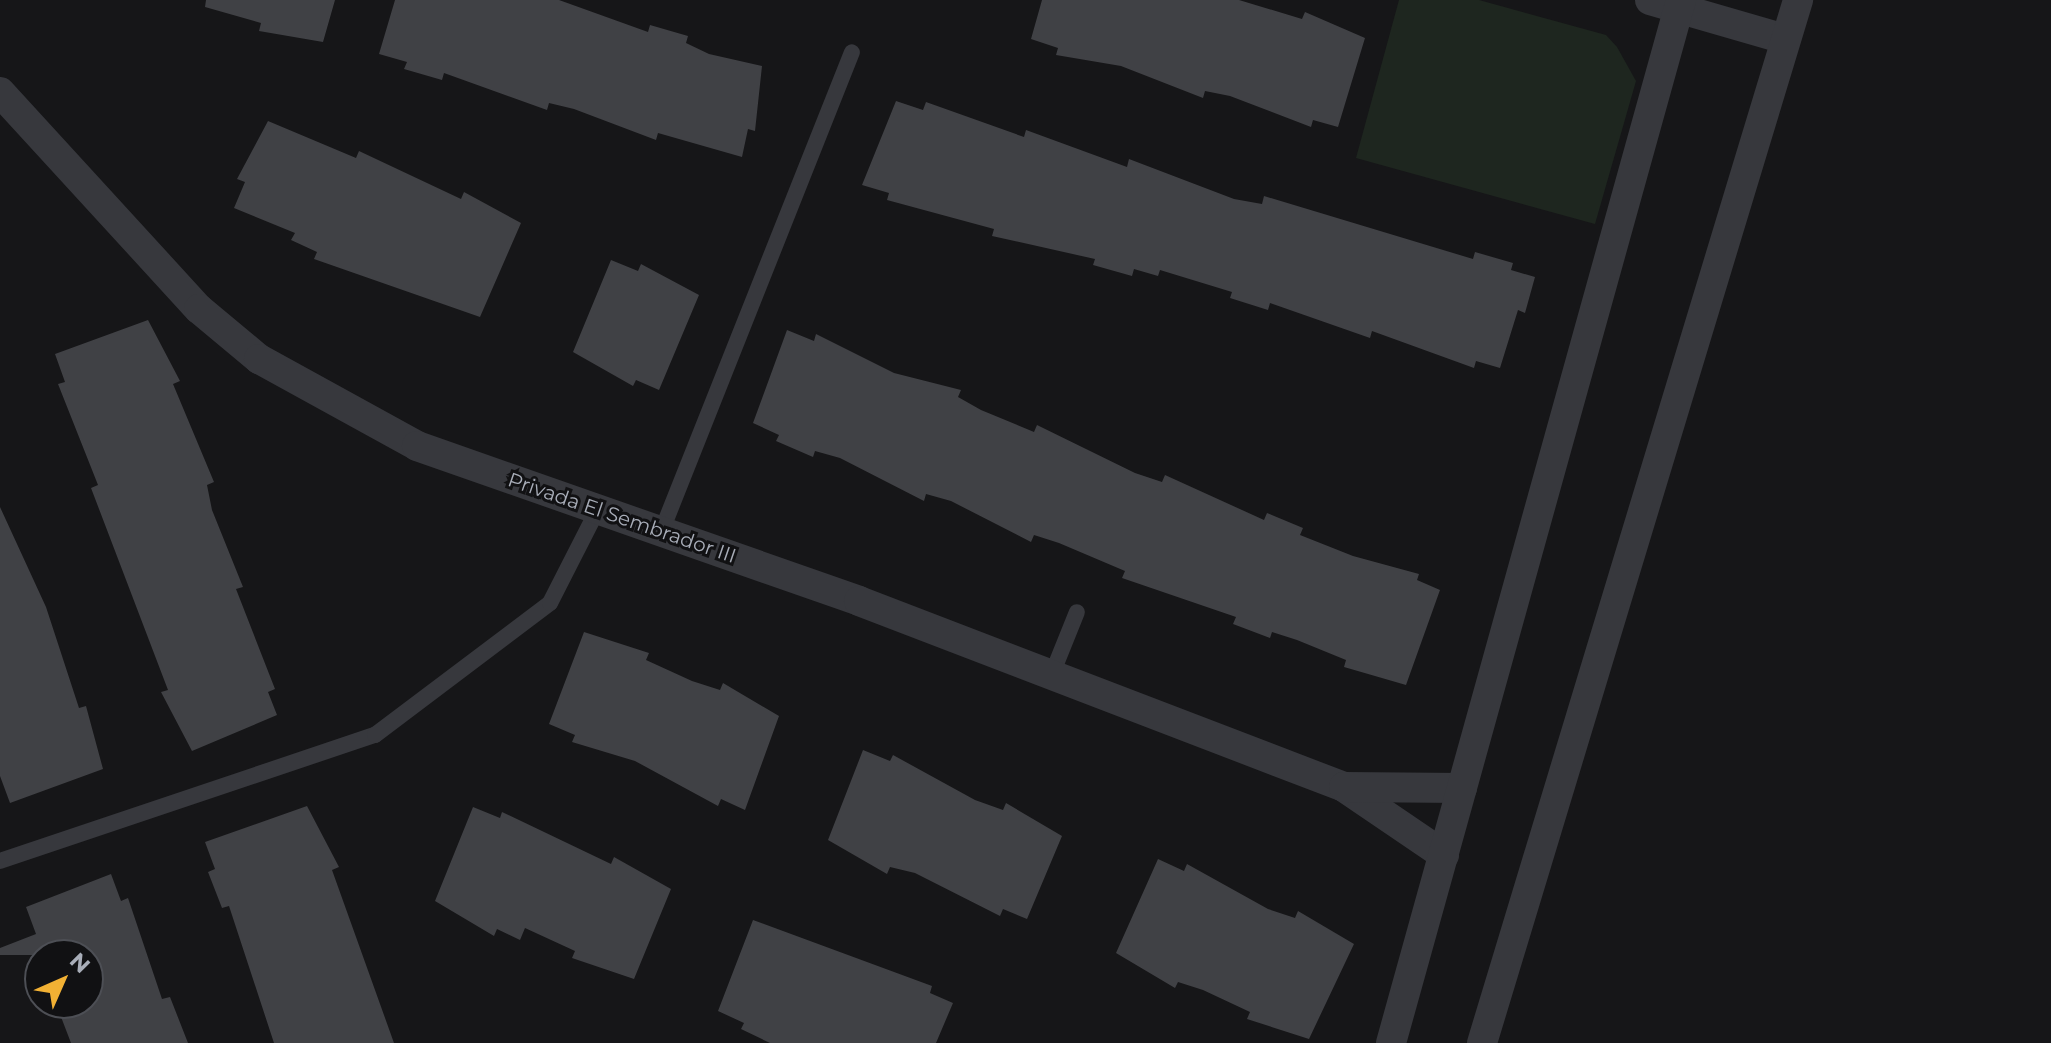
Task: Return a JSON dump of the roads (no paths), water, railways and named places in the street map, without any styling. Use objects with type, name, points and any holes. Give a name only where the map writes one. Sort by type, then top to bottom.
[{"type":"street","points":[[1482,1043],[1798,0]]},
{"type":"street","points":[[1391,1043],[1462,788],[1669,3],[1785,39]]},
{"type":"street","name":"Privada El Sembrador III","points":[[0,92],[199,309],[259,359],[417,446],[662,530],[1050,679],[1344,787],[1444,855]]},
{"type":"street","name":"Privada El Sembrador III","points":[[1344,787],[1462,788]]},
{"type":"lane","points":[[662,530],[852,52]]},
{"type":"lane","points":[[0,861],[375,735],[550,603],[599,507]]},
{"type":"lane","points":[[1050,679],[1077,612]]}]
